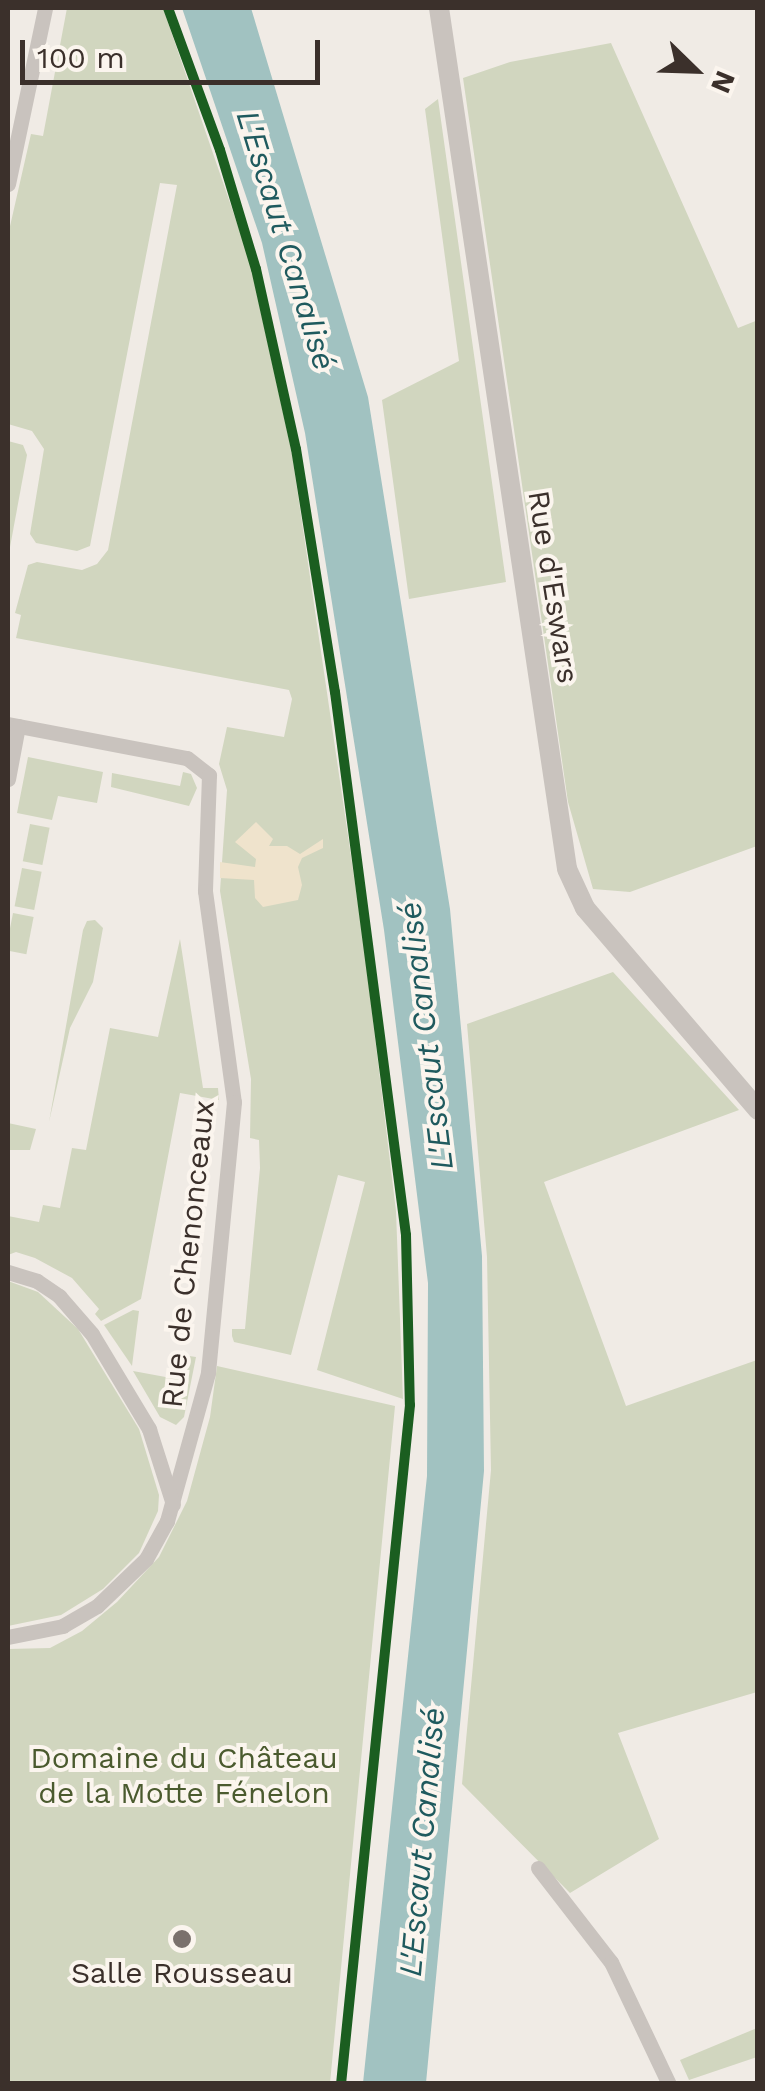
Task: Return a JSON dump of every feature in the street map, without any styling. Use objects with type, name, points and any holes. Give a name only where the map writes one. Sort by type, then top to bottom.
[{"type":"street","points":[[8,184],[46,8]]},
{"type":"street","name":"Rue d'Eswars","points":[[439,8],[567,869],[586,908],[758,1110]]},
{"type":"street","points":[[8,779],[12,725]]},
{"type":"street","name":"Rue de Chenonceaux","points":[[8,1636],[63,1626],[97,1606],[146,1559],[173,1504],[198,1422],[210,1364],[234,1123],[232,1069],[205,892],[212,789],[206,770],[187,758],[12,725]]},
{"type":"street","points":[[8,1272],[36,1281],[59,1296],[92,1334],[149,1429],[173,1504]]},
{"type":"street","points":[[538,1868],[611,1962],[669,2084]]},
{"type":"green space","points":[[67,8],[163,8],[249,258],[292,454],[363,938],[396,1211],[403,1399],[317,1370],[365,1182],[338,1175],[291,1355],[234,1342],[232,1336],[232,1329],[245,1329],[260,1168],[259,1140],[250,1138],[251,1079],[220,891],[227,790],[219,764],[227,727],[284,737],[292,699],[289,690],[16,638],[21,615],[15,613],[28,565],[37,562],[82,570],[97,564],[108,550],[177,185],[160,183],[90,546],[77,551],[36,543],[30,534],[44,449],[32,431],[8,424],[8,235],[31,134],[43,136]]},
{"type":"green space","points":[[611,43],[738,328],[758,320],[757,846],[630,892],[593,889],[568,802],[463,78],[510,62]]},
{"type":"green space","points":[[438,99],[506,582],[409,599],[382,400],[459,361],[425,109]]},
{"type":"green space","points":[[8,441],[23,445],[27,455],[8,558]]},
{"type":"green space","points":[[28,757],[103,772],[97,803],[58,796],[52,820],[17,813]]},
{"type":"green space","points":[[183,772],[191,774],[197,788],[189,806],[111,787],[112,773],[180,786]]},
{"type":"green space","points":[[30,824],[50,828],[42,865],[23,861]]},
{"type":"green space","points":[[22,868],[42,872],[34,910],[15,906]]},
{"type":"green space","points":[[13,913],[34,917],[26,954],[8,951]]},
{"type":"green space","points":[[95,920],[103,928],[93,982],[70,1028],[49,1122],[83,930],[87,921]]},
{"type":"green space","points":[[180,939],[203,1088],[218,1088],[219,1100],[180,1093],[141,1299],[101,1321],[95,1314],[99,1309],[72,1278],[35,1258],[16,1252],[8,1255],[8,1216],[39,1222],[43,1205],[60,1208],[72,1148],[86,1150],[110,1028],[158,1037]]},
{"type":"green space","points":[[613,972],[739,1110],[544,1182],[626,1406],[757,1360],[757,1692],[618,1733],[659,1839],[570,1893],[462,1784],[491,1470],[487,1257],[467,1024]]},
{"type":"green space","points":[[8,1123],[36,1129],[30,1150],[8,1150]]},
{"type":"green space","points":[[8,1281],[38,1292],[78,1329],[139,1429],[159,1495],[158,1511],[139,1553],[103,1589],[61,1615],[8,1626]]},
{"type":"green space","points":[[133,1310],[139,1311],[132,1366],[104,1325]]},
{"type":"green space","points":[[176,1354],[196,1357],[184,1417],[176,1425],[160,1417],[133,1371],[171,1378]]},
{"type":"green space","name":"Domaine du Château de la Motte Fénelon","points":[[217,1366],[395,1406],[330,2083],[8,2083],[8,1649],[50,1648],[82,1631],[117,1602],[159,1557],[187,1501],[210,1417]]},
{"type":"green space","points":[[757,2028],[757,2057],[689,2080],[680,2060]]},
{"type":"sand","points":[[256,822],[273,839],[269,846],[287,846],[300,854],[323,839],[323,848],[302,858],[298,867],[302,885],[298,900],[263,907],[255,898],[254,880],[220,878],[220,862],[255,867],[256,859],[235,842]]},
{"type":"water","name":"L'Escaut Canalisé","points":[[182,8],[251,8],[368,397],[450,909],[482,1256],[484,1471],[426,2083],[363,2083],[427,1476],[428,1283],[384,930],[305,433],[262,243]]},
{"type":"cycle path","points":[[168,8],[220,150],[256,269],[296,449],[335,692],[406,1235],[410,1405],[341,2084]]},
{"type":"place","name":"Salle Rousseau","points":[[182,1939]]}]
